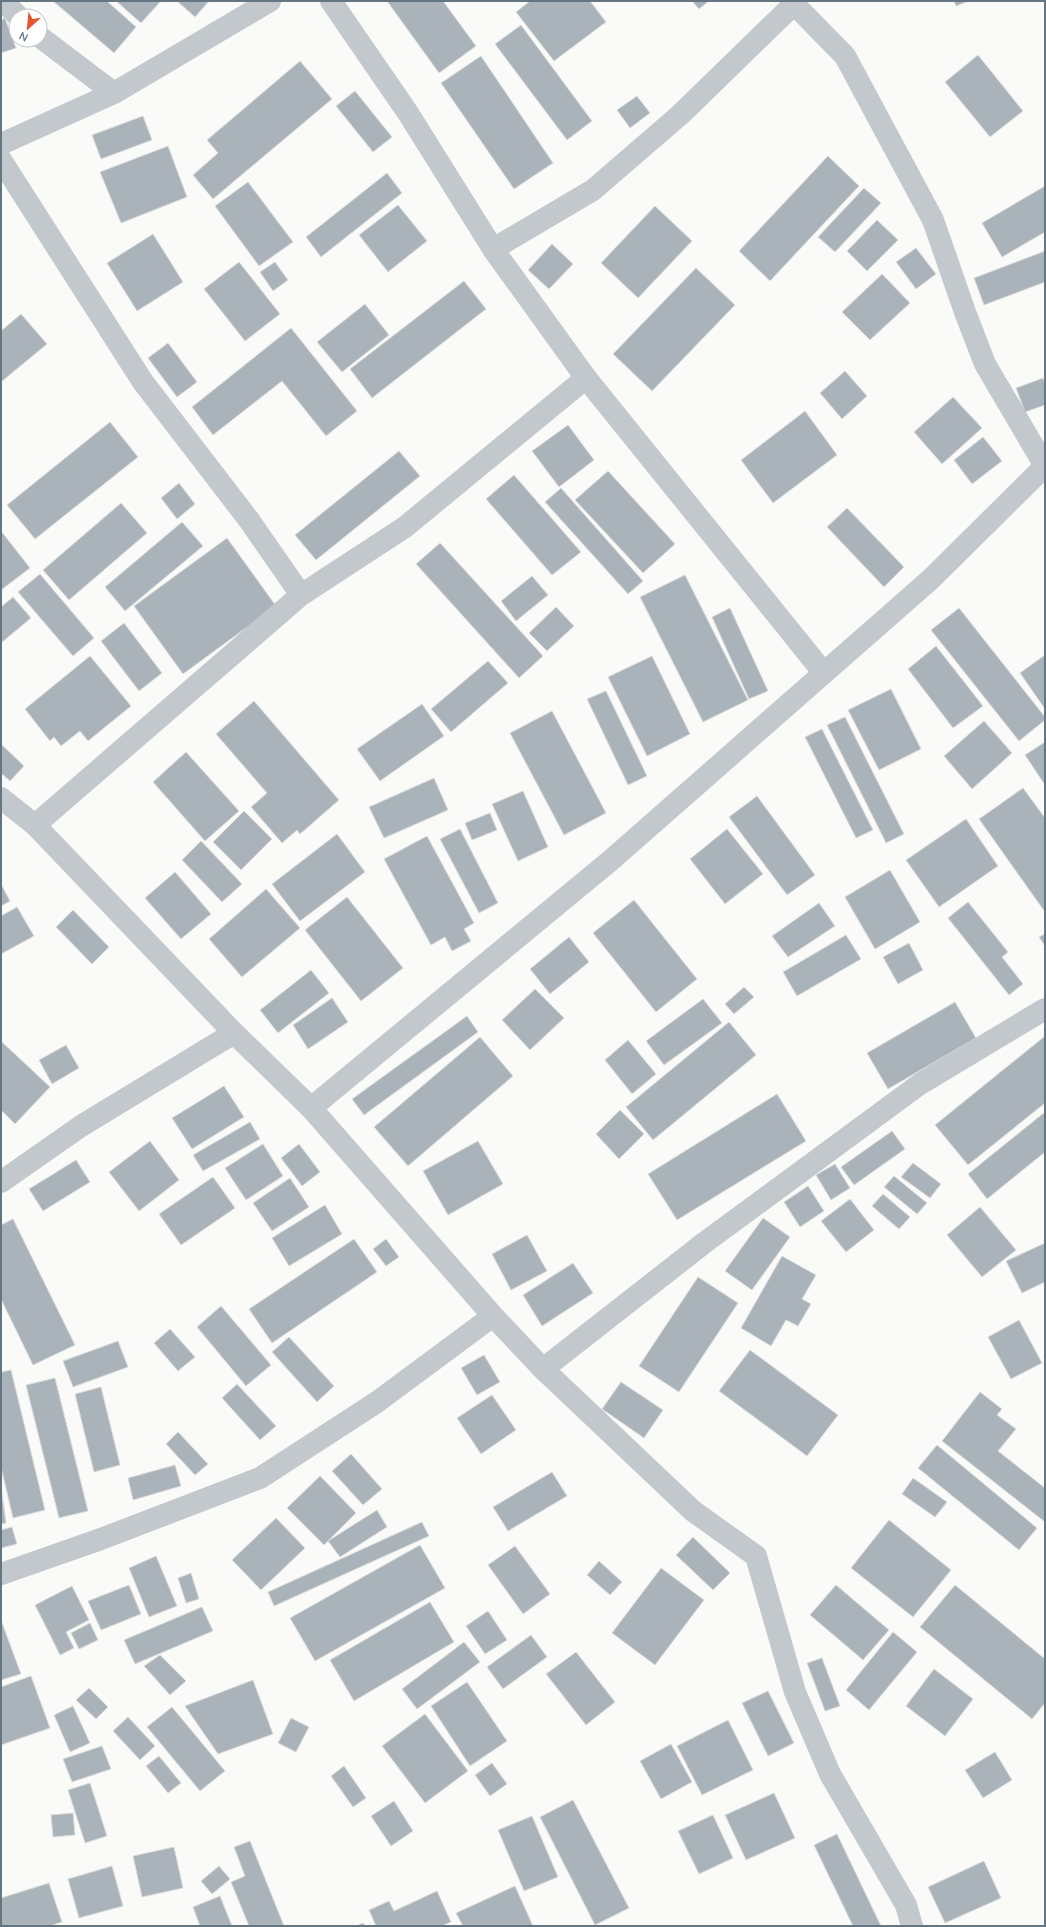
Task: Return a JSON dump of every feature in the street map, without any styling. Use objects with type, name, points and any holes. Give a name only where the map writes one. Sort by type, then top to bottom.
[{"type":"street","points":[[2,1],[9,8]]},
{"type":"street","points":[[1,144],[114,93],[270,1]]},
{"type":"street","points":[[331,1],[408,113],[492,249],[586,378],[823,672]]},
{"type":"street","points":[[311,1108],[610,861],[823,672],[931,579],[1045,466],[985,364],[933,220],[845,56],[793,3],[681,114],[593,190],[492,249]]},
{"type":"street","points":[[48,43],[114,93]]},
{"type":"street","points":[[1,160],[142,382],[249,520],[301,595]]},
{"type":"street","points":[[34,825],[301,595],[405,526],[586,378]]},
{"type":"street","points":[[1,798],[34,825],[234,1033],[311,1108],[493,1316],[543,1369],[694,1511],[756,1556],[795,1692],[830,1774],[906,1905],[912,1926]]},
{"type":"street","points":[[543,1369],[704,1244],[920,1084],[1045,1009]]},
{"type":"street","points":[[1,1182],[81,1126],[234,1033]]},
{"type":"street","points":[[1,1574],[101,1540],[260,1478],[376,1402],[493,1316]]},
{"type":"building","points":[[53,1],[107,1],[136,27],[114,53]]},
{"type":"building","points":[[116,1],[161,1],[141,23]]},
{"type":"building","points":[[177,1],[209,1],[195,17]]},
{"type":"building","points":[[387,1],[443,1],[476,46],[439,73]]},
{"type":"building","points":[[530,1],[590,1],[606,22],[554,61],[516,12]]},
{"type":"building","points":[[692,1],[709,1],[699,9]]},
{"type":"building","points":[[954,1],[969,1],[956,6]]},
{"type":"building","points":[[5,18],[8,26],[8,48],[16,48],[1,53],[1,20]]},
{"type":"building","points":[[521,25],[592,121],[567,140],[495,44]]},
{"type":"building","points":[[978,55],[1023,111],[990,137],[945,82]]},
{"type":"building","points":[[481,56],[553,163],[514,189],[441,83]]},
{"type":"building","points":[[300,61],[332,99],[213,199],[193,175],[218,153],[207,140]]},
{"type":"building","points":[[355,91],[392,137],[373,152],[336,106]]},
{"type":"building","points":[[637,96],[650,113],[630,128],[617,110]]},
{"type":"building","points":[[143,116],[152,140],[101,159],[92,135]]},
{"type":"building","points":[[168,146],[187,197],[121,223],[100,172]]},
{"type":"building","points":[[828,156],[859,186],[770,281],[739,251]]},
{"type":"building","points":[[387,173],[402,193],[321,257],[306,237]]},
{"type":"building","points":[[248,182],[293,242],[259,266],[215,206]]},
{"type":"building","points":[[1045,186],[1045,232],[1002,257],[982,223]]},
{"type":"building","points":[[864,188],[881,203],[835,252],[818,237]]},
{"type":"building","points":[[398,205],[427,241],[388,272],[359,235]]},
{"type":"building","points":[[655,206],[692,241],[638,298],[601,263]]},
{"type":"building","points":[[877,220],[898,240],[867,271],[847,251]]},
{"type":"building","points":[[153,234],[183,282],[137,311],[107,263]]},
{"type":"building","points":[[552,244],[573,264],[549,289],[528,270]]},
{"type":"building","points":[[916,248],[936,274],[916,289],[896,262]]},
{"type":"building","points":[[1045,251],[1045,282],[984,305],[974,278]]},
{"type":"building","points":[[239,262],[280,314],[245,341],[204,289]]},
{"type":"building","points":[[275,262],[288,280],[273,291],[260,272]]},
{"type":"building","points":[[696,268],[735,305],[652,391],[613,354]]},
{"type":"building","points":[[882,274],[910,303],[870,340],[842,312]]},
{"type":"building","points":[[464,281],[486,309],[372,398],[350,369]]},
{"type":"building","points":[[365,304],[389,335],[342,372],[317,342]]},
{"type":"building","points":[[21,314],[47,344],[1,382],[1,331]]},
{"type":"building","points":[[291,328],[357,411],[326,436],[282,381],[213,435],[192,407]]},
{"type":"building","points":[[168,343],[197,382],[177,397],[148,358]]},
{"type":"building","points":[[845,371],[867,396],[842,419],[820,393]]},
{"type":"building","points":[[1043,378],[1045,384],[1045,405],[1025,412],[1016,388]]},
{"type":"building","points":[[953,397],[982,428],[942,464],[914,432]]},
{"type":"building","points":[[805,411],[837,455],[773,503],[741,460]]},
{"type":"building","points":[[110,422],[138,457],[35,539],[7,505]]},
{"type":"building","points":[[568,425],[594,460],[559,487],[532,451]]},
{"type":"building","points":[[983,437],[1002,461],[972,484],[954,460]]},
{"type":"building","points":[[399,451],[420,476],[316,560],[295,535]]},
{"type":"building","points":[[608,471],[675,544],[643,573],[575,500]]},
{"type":"building","points":[[514,475],[581,552],[552,575],[486,499]]},
{"type":"building","points":[[179,483],[195,504],[177,519],[161,498]]},
{"type":"building","points":[[561,488],[643,581],[628,594],[545,502]]},
{"type":"building","points":[[121,503],[147,533],[69,600],[43,570]]},
{"type":"building","points":[[847,508],[904,567],[884,587],[827,527]]},
{"type":"building","points":[[182,522],[203,546],[125,611],[105,587]]},
{"type":"building","points":[[1,531],[30,568],[1,590]]},
{"type":"building","points":[[227,538],[276,606],[183,674],[134,606]]},
{"type":"building","points":[[440,543],[543,656],[519,678],[416,564]]},
{"type":"building","points":[[40,574],[94,638],[73,656],[18,592]]},
{"type":"building","points":[[685,575],[748,700],[703,722],[640,597]]},
{"type":"building","points":[[532,576],[548,595],[516,621],[501,601]]},
{"type":"building","points":[[13,597],[31,618],[1,643],[1,607]]},
{"type":"building","points":[[556,607],[574,626],[547,651],[529,633]]},
{"type":"building","points":[[730,608],[768,691],[749,699],[712,617]]},
{"type":"building","points":[[959,608],[1045,717],[1045,720],[1019,741],[931,630]]},
{"type":"building","points":[[124,623],[162,673],[139,691],[101,641]]},
{"type":"building","points":[[936,646],[983,706],[953,728],[908,669]]},
{"type":"building","points":[[1045,655],[1045,709],[1020,673]]},
{"type":"building","points":[[90,656],[131,706],[88,741],[80,731],[61,746],[54,737],[50,741],[25,709]]},
{"type":"building","points":[[652,656],[690,734],[647,756],[608,677]]},
{"type":"building","points":[[488,661],[508,683],[451,732],[431,709]]},
{"type":"building","points":[[891,689],[921,749],[879,770],[848,710]]},
{"type":"building","points":[[606,691],[647,776],[628,785],[587,699]]},
{"type":"building","points":[[254,701],[339,800],[300,834],[297,830],[282,843],[251,807],[267,793],[216,734]]},
{"type":"building","points":[[422,704],[444,736],[380,781],[357,749]]},
{"type":"building","points":[[552,711],[606,813],[564,835],[510,733]]},
{"type":"building","points":[[845,717],[904,834],[886,843],[827,725]]},
{"type":"building","points":[[984,721],[1012,753],[972,789],[944,756]]},
{"type":"building","points":[[822,729],[873,830],[856,838],[805,737]]},
{"type":"building","points":[[1045,742],[1045,785],[1025,755]]},
{"type":"building","points":[[1,744],[24,766],[10,781],[1,773]]},
{"type":"building","points":[[186,752],[239,811],[205,841],[153,782]]},
{"type":"building","points":[[434,778],[448,810],[384,838],[369,807]]},
{"type":"building","points":[[1023,788],[1045,818],[1045,912],[979,819]]},
{"type":"building","points":[[523,791],[548,847],[518,861],[492,804]]},
{"type":"building","points":[[757,796],[815,875],[787,895],[729,817]]},
{"type":"building","points":[[244,811],[272,839],[241,870],[213,842]]},
{"type":"building","points":[[490,813],[497,830],[472,840],[465,823]]},
{"type":"building","points":[[966,819],[998,866],[939,907],[906,860]]},
{"type":"building","points":[[460,829],[498,903],[479,913],[440,839]]},
{"type":"building","points":[[727,829],[763,874],[725,904],[690,859]]},
{"type":"building","points":[[337,834],[365,872],[300,921],[272,884]]},
{"type":"building","points":[[427,836],[474,923],[464,929],[471,941],[452,951],[445,937],[431,945],[384,859]]},
{"type":"building","points":[[201,841],[242,884],[222,902],[182,860]]},
{"type":"building","points":[[890,870],[920,922],[875,949],[845,897]]},
{"type":"building","points":[[175,872],[211,914],[181,939],[145,898]]},
{"type":"building","points":[[1,884],[10,901],[1,906]]},
{"type":"building","points":[[266,889],[300,928],[242,977],[209,939]]},
{"type":"building","points":[[347,897],[403,968],[361,1001],[305,930]]},
{"type":"building","points":[[634,900],[697,979],[656,1012],[593,933]]},
{"type":"building","points":[[968,902],[1008,952],[1002,957],[1023,984],[1009,995],[948,918]]},
{"type":"building","points":[[819,903],[835,926],[788,957],[772,936]]},
{"type":"building","points":[[17,907],[34,936],[1,954],[1,916]]},
{"type":"building","points":[[73,910],[109,947],[92,964],[56,927]]},
{"type":"building","points":[[1045,934],[1045,946],[1039,937]]},
{"type":"building","points":[[846,935],[861,959],[797,996],[783,972]]},
{"type":"building","points":[[569,937],[589,962],[550,994],[530,969]]},
{"type":"building","points":[[909,943],[923,970],[898,984],[883,957]]},
{"type":"building","points":[[311,970],[329,993],[278,1033],[260,1010]]},
{"type":"building","points":[[744,987],[754,997],[734,1014],[725,1004]]},
{"type":"building","points":[[535,989],[564,1018],[530,1050],[502,1020]]},
{"type":"building","points":[[332,998],[348,1022],[308,1049],[293,1025]]},
{"type":"building","points":[[703,999],[722,1023],[664,1065],[646,1041]]},
{"type":"building","points":[[955,1002],[976,1038],[888,1089],[867,1053]]},
{"type":"building","points":[[467,1016],[478,1032],[364,1115],[352,1099]]},
{"type":"building","points":[[729,1022],[756,1055],[653,1140],[626,1107]]},
{"type":"building","points":[[1045,1036],[1045,1103],[968,1165],[935,1125]]},
{"type":"building","points":[[480,1037],[513,1076],[408,1166],[374,1127]]},
{"type":"building","points":[[628,1040],[656,1074],[632,1094],[605,1060]]},
{"type":"building","points":[[1,1041],[50,1087],[15,1124],[1,1110]]},
{"type":"building","points":[[66,1045],[79,1068],[52,1084],[39,1060]]},
{"type":"building","points":[[224,1086],[244,1117],[192,1149],[172,1118]]},
{"type":"building","points":[[777,1094],[806,1141],[677,1220],[648,1174]]},
{"type":"building","points":[[620,1110],[644,1134],[619,1159],[596,1134]]},
{"type":"building","points":[[1045,1112],[1045,1152],[987,1199],[968,1174]]},
{"type":"building","points":[[250,1122],[260,1139],[203,1171],[193,1155]]},
{"type":"building","points":[[892,1131],[905,1149],[854,1185],[841,1167]]},
{"type":"building","points":[[150,1141],[179,1180],[139,1211],[109,1172]]},
{"type":"building","points":[[478,1141],[503,1184],[448,1215],[423,1171]]},
{"type":"building","points":[[263,1144],[283,1176],[246,1200],[225,1168]]},
{"type":"building","points":[[299,1144],[320,1172],[302,1186],[281,1158]]},
{"type":"building","points":[[76,1160],[90,1182],[43,1211],[29,1189]]},
{"type":"building","points":[[913,1163],[941,1184],[930,1198],[901,1177]]},
{"type":"building","points":[[835,1164],[850,1188],[831,1200],[816,1175]]},
{"type":"building","points":[[894,1176],[927,1203],[917,1214],[884,1187]]},
{"type":"building","points":[[213,1177],[235,1208],[181,1245],[159,1214]]},
{"type":"building","points":[[290,1178],[309,1207],[272,1231],[253,1203]]},
{"type":"building","points":[[808,1186],[824,1211],[800,1227],[784,1202]]},
{"type":"building","points":[[883,1194],[910,1217],[899,1229],[872,1206]]},
{"type":"building","points":[[850,1199],[874,1230],[846,1252],[821,1221]]},
{"type":"building","points":[[325,1205],[342,1234],[289,1266],[272,1238]]},
{"type":"building","points":[[980,1207],[1016,1250],[982,1277],[947,1235]]},
{"type":"building","points":[[763,1218],[790,1237],[752,1290],[725,1271]]},
{"type":"building","points":[[13,1219],[75,1345],[33,1365],[1,1299],[1,1225]]},
{"type":"building","points":[[527,1235],[547,1271],[511,1290],[492,1254]]},
{"type":"building","points":[[354,1239],[377,1272],[272,1343],[249,1309]]},
{"type":"building","points":[[386,1239],[399,1257],[386,1266],[373,1249]]},
{"type":"building","points":[[1045,1243],[1045,1282],[1022,1293],[1006,1261]]},
{"type":"building","points":[[782,1256],[816,1275],[802,1299],[811,1304],[798,1326],[786,1320],[771,1346],[741,1328]]},
{"type":"building","points":[[573,1263],[593,1293],[542,1326],[523,1295]]},
{"type":"building","points":[[698,1277],[738,1303],[679,1392],[639,1366]]},
{"type":"building","points":[[221,1306],[271,1365],[246,1386],[197,1327]]},
{"type":"building","points":[[1019,1320],[1042,1363],[1011,1379],[988,1337]]},
{"type":"building","points":[[170,1329],[195,1357],[178,1371],[154,1343]]},
{"type":"building","points":[[289,1337],[334,1386],[317,1402],[272,1352]]},
{"type":"building","points":[[118,1341],[128,1367],[73,1387],[63,1361]]},
{"type":"building","points":[[750,1350],[838,1415],[807,1456],[719,1391]]},
{"type":"building","points":[[484,1355],[500,1382],[477,1395],[461,1368]]},
{"type":"building","points":[[11,1370],[45,1510],[13,1518],[1,1467],[1,1372]]},
{"type":"building","points":[[55,1378],[88,1511],[59,1518],[26,1385]]},
{"type":"building","points":[[621,1382],[663,1410],[644,1438],[602,1409]]},
{"type":"building","points":[[237,1384],[276,1426],[260,1440],[222,1398]]},
{"type":"building","points":[[101,1387],[120,1465],[94,1472],[75,1394]]},
{"type":"building","points":[[980,1392],[1002,1409],[997,1415],[1016,1429],[998,1451],[1045,1488],[1045,1522],[942,1441]]},
{"type":"building","points":[[492,1395],[516,1430],[481,1454],[457,1418]]},
{"type":"building","points":[[178,1432],[208,1464],[195,1475],[166,1444]]},
{"type":"building","points":[[937,1445],[1037,1528],[1019,1550],[918,1468]]},
{"type":"building","points":[[351,1454],[382,1489],[363,1505],[332,1471]]},
{"type":"building","points":[[175,1465],[181,1486],[133,1500],[128,1478]]},
{"type":"building","points":[[552,1472],[567,1496],[508,1531],[493,1507]]},
{"type":"building","points":[[320,1476],[356,1513],[324,1545],[287,1508]]},
{"type":"building","points":[[913,1478],[947,1502],[935,1517],[902,1494]]},
{"type":"building","points":[[1,1487],[6,1523],[1,1524]]},
{"type":"building","points":[[377,1510],[387,1527],[340,1557],[328,1541]]},
{"type":"building","points":[[276,1518],[305,1548],[261,1590],[232,1560]]},
{"type":"building","points":[[889,1520],[951,1570],[913,1617],[851,1568]]},
{"type":"building","points":[[422,1522],[429,1536],[274,1606],[268,1592]]},
{"type":"building","points":[[12,1527],[17,1544],[1,1548],[1,1530]]},
{"type":"building","points":[[693,1537],[730,1573],[713,1590],[676,1555]]},
{"type":"building","points":[[420,1545],[445,1588],[315,1661],[290,1618]]},
{"type":"building","points":[[515,1546],[550,1594],[523,1614],[488,1565]]},
{"type":"building","points":[[156,1556],[177,1606],[149,1617],[129,1568]]},
{"type":"building","points":[[599,1561],[622,1582],[610,1595],[587,1575]]},
{"type":"building","points":[[661,1568],[704,1600],[655,1665],[612,1633]]},
{"type":"building","points":[[191,1573],[199,1599],[186,1603],[178,1578]]},
{"type":"building","points":[[129,1585],[141,1614],[101,1630],[88,1601]]},
{"type":"building","points":[[836,1585],[889,1630],[863,1660],[810,1615]]},
{"type":"building","points":[[955,1585],[1045,1659],[1045,1703],[1032,1719],[920,1627]]},
{"type":"building","points":[[72,1586],[89,1620],[66,1632],[74,1648],[60,1655],[35,1605]]},
{"type":"building","points":[[430,1602],[454,1642],[354,1701],[330,1660]]},
{"type":"building","points":[[202,1607],[213,1631],[135,1664],[124,1640]]},
{"type":"building","points":[[488,1611],[507,1640],[485,1654],[466,1626]]},
{"type":"building","points":[[1,1620],[21,1674],[1,1680]]},
{"type":"building","points":[[90,1623],[98,1640],[79,1649],[71,1633]]},
{"type":"building","points":[[893,1632],[917,1652],[869,1710],[846,1690]]},
{"type":"building","points":[[531,1635],[547,1657],[503,1689],[487,1667]]},
{"type":"building","points":[[464,1642],[480,1662],[417,1709],[402,1689]]},
{"type":"building","points":[[576,1652],[615,1702],[586,1725],[546,1674]]},
{"type":"building","points":[[160,1655],[186,1681],[170,1695],[144,1666]]},
{"type":"building","points":[[822,1658],[840,1706],[825,1711],[807,1663]]},
{"type":"building","points":[[934,1669],[973,1699],[945,1736],[906,1706]]},
{"type":"building","points":[[31,1676],[50,1728],[1,1745],[1,1687]]},
{"type":"building","points":[[253,1680],[273,1734],[218,1754],[185,1706]]},
{"type":"building","points":[[467,1682],[507,1741],[470,1766],[431,1706]]},
{"type":"building","points":[[89,1688],[108,1707],[96,1719],[76,1700]]},
{"type":"building","points":[[768,1691],[794,1743],[768,1756],[742,1703]]},
{"type":"building","points":[[73,1706],[90,1743],[70,1752],[54,1715]]},
{"type":"building","points":[[172,1707],[225,1771],[200,1791],[147,1727]]},
{"type":"building","points":[[425,1714],[468,1771],[425,1803],[382,1746]]},
{"type":"building","points":[[128,1717],[155,1746],[140,1760],[113,1731]]},
{"type":"building","points":[[291,1718],[309,1727],[296,1752],[278,1743]]},
{"type":"building","points":[[728,1720],[753,1770],[702,1795],[677,1746]]},
{"type":"building","points":[[671,1744],[692,1782],[661,1799],[640,1761]]},
{"type":"building","points":[[102,1746],[111,1769],[72,1782],[63,1759]]},
{"type":"building","points":[[995,1752],[1012,1780],[983,1798],[965,1770]]},
{"type":"building","points":[[159,1756],[181,1783],[168,1793],[146,1766]]},
{"type":"building","points":[[492,1763],[507,1784],[490,1796],[475,1775]]},
{"type":"building","points":[[344,1766],[366,1798],[353,1807],[331,1776]]},
{"type":"building","points":[[90,1783],[107,1836],[85,1843],[68,1790]]},
{"type":"building","points":[[774,1793],[795,1838],[746,1860],[725,1815]]},
{"type":"building","points":[[573,1800],[629,1908],[595,1925],[540,1817]]},
{"type":"building","points":[[394,1801],[413,1831],[391,1846],[371,1816]]},
{"type":"building","points":[[73,1813],[75,1835],[53,1837],[51,1815]]},
{"type":"building","points":[[713,1815],[733,1858],[699,1874],[678,1831]]},
{"type":"building","points":[[532,1816],[558,1877],[524,1891],[498,1830]]},
{"type":"building","points":[[837,1834],[881,1926],[853,1926],[814,1845]]},
{"type":"building","points":[[250,1841],[284,1926],[249,1926],[231,1882],[245,1876],[234,1847]]},
{"type":"building","points":[[174,1847],[183,1888],[142,1897],[133,1856]]},
{"type":"building","points":[[984,1861],[1001,1898],[945,1923],[928,1887]]},
{"type":"building","points":[[112,1866],[123,1906],[79,1918],[68,1879]]},
{"type":"building","points":[[219,1866],[230,1879],[212,1894],[201,1881]]},
{"type":"building","points":[[49,1883],[62,1922],[50,1926],[1,1926],[1,1898]]},
{"type":"building","points":[[515,1886],[533,1926],[463,1926],[456,1913]]},
{"type":"building","points":[[437,1891],[451,1922],[442,1926],[376,1926],[369,1910],[389,1901],[394,1911]]},
{"type":"building","points":[[220,1896],[232,1926],[200,1926],[193,1907]]},
{"type":"building","points":[[363,1923],[365,1926],[356,1926]]}]
